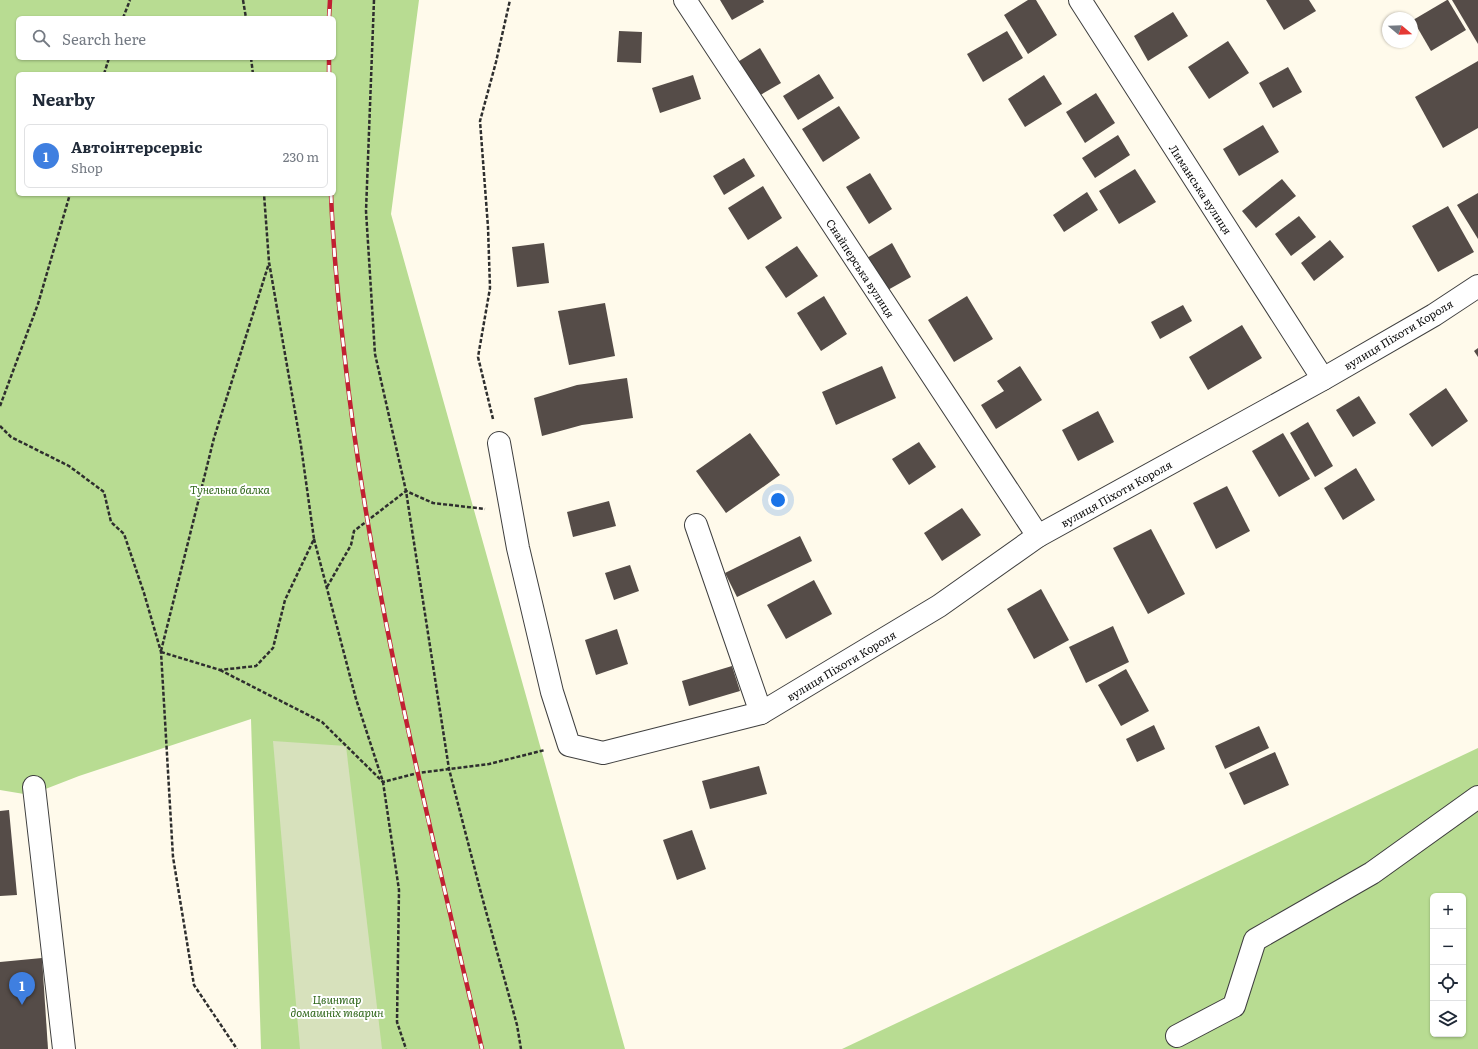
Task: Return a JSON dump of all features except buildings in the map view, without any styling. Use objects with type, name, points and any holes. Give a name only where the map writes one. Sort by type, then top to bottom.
[{"type":"street","name":"Снайперська вулиця","points":[[685,0],[1038,536]]},
{"type":"street","name":"Лиманська вулиця","points":[[1080,0],[1323,379]]},
{"type":"street","name":"вулиця Піхоти Короля","points":[[569,745],[603,753],[761,713],[939,606],[1038,536],[1323,379],[1434,315],[1478,286]]},
{"type":"street","points":[[499,442],[518,548],[552,692],[569,745]]},
{"type":"street","points":[[696,525],[761,713]]},
{"type":"street","points":[[34,787],[64,1049]]},
{"type":"street","points":[[1176,1036],[1234,1006],[1255,940],[1372,873],[1478,797]]},
{"type":"path","points":[[124,16],[130,0]]},
{"type":"path","points":[[243,0],[246,16]]},
{"type":"path","points":[[374,0],[366,211],[375,354],[406,491],[449,769],[517,1025],[521,1049]]},
{"type":"path","points":[[499,442],[478,357],[490,288],[488,227],[480,121],[496,62],[510,0]]},
{"type":"path","points":[[105,72],[109,60]]},
{"type":"path","points":[[251,60],[253,72]]},
{"type":"path","points":[[0,406],[38,304],[69,196]]},
{"type":"path","points":[[264,196],[269,262],[302,446],[314,539],[356,699],[383,782],[399,890],[397,1022],[406,1049]]},
{"type":"path","points":[[161,652],[214,438],[269,262]]},
{"type":"path","points":[[0,426],[11,437],[68,466],[104,492],[111,522],[124,534],[127,541],[161,652],[173,857],[194,985],[237,1049]]},
{"type":"path","points":[[406,491],[433,503],[511,512]]},
{"type":"path","points":[[327,587],[351,545],[354,531],[406,491]]},
{"type":"path","points":[[220,670],[256,666],[273,648],[285,600],[314,539]]},
{"type":"path","points":[[161,652],[220,670],[322,722],[383,782]]},
{"type":"path","points":[[383,782],[418,773],[488,764],[569,745]]},
{"type":"green space","name":"Тунельна балка","points":[[0,0],[419,0],[391,214],[625,1049],[261,1049],[251,719],[79,776],[30,795],[0,790]]},
{"type":"green space","name":"Цвинтар домашніх тварин","points":[[273,741],[346,746],[382,1049],[300,1049]]},
{"type":"green space","points":[[1478,748],[1478,1049],[842,1049]]},
{"type":"railway","points":[[329,16],[330,0]]},
{"type":"railway","points":[[329,60],[329,72]]},
{"type":"railway","points":[[331,196],[336,272],[355,439],[384,615],[421,789],[482,1049]]},
{"type":"place","name":"Автоінтерсервіс","points":[[22,1005]]}]
